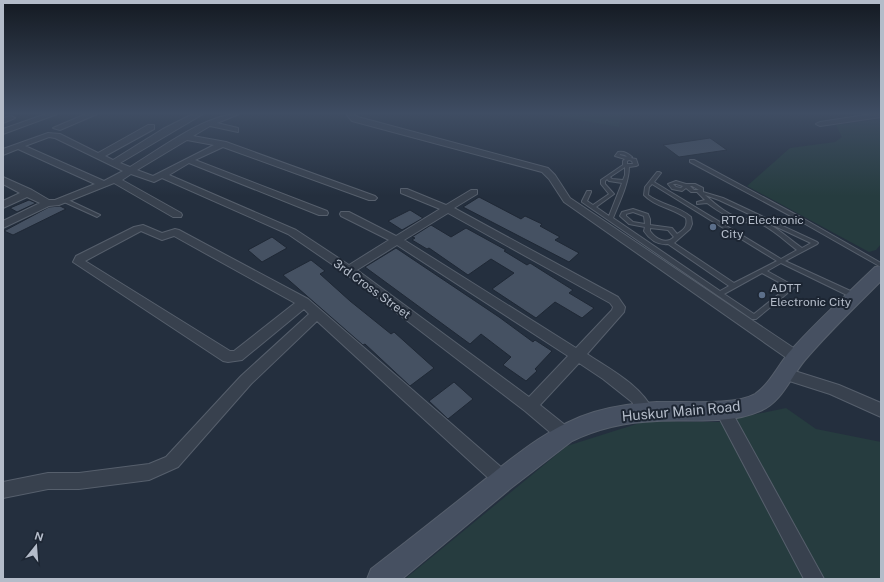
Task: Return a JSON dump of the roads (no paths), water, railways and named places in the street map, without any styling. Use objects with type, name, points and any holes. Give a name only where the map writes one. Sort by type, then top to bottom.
[{"type":"main road","name":"Huskur Main Road","points":[[381,579],[503,480],[564,434],[575,428],[614,416],[646,412],[723,410],[741,408],[762,401],[791,365],[855,296],[881,271]]},
{"type":"street","points":[[3,152],[36,141]]},
{"type":"street","points":[[67,141],[115,162],[130,171],[154,179],[188,160],[223,144]]},
{"type":"street","points":[[100,155],[125,141]]},
{"type":"street","points":[[115,162],[150,141]]},
{"type":"street","points":[[3,225],[47,203],[56,203],[115,180],[180,141]]},
{"type":"street","points":[[208,141],[223,144],[372,198]]},
{"type":"street","points":[[438,141],[545,170],[555,179],[560,191],[567,200],[791,365],[834,389],[881,410]]},
{"type":"street","points":[[20,147],[102,184]]},
{"type":"street","points":[[188,160],[323,213]]},
{"type":"street","name":"3rd Cross Street","points":[[162,175],[292,232],[349,270],[530,406],[564,434]]},
{"type":"street","points":[[3,180],[29,192],[47,203]]},
{"type":"street","points":[[115,180],[177,215]]},
{"type":"street","points":[[404,191],[448,210],[614,300],[618,307],[618,312],[530,406]]},
{"type":"street","points":[[3,204],[29,192]]},
{"type":"street","points":[[349,270],[448,210],[474,192]]},
{"type":"street","points":[[345,214],[398,241],[578,355],[608,375],[637,398],[646,412]]},
{"type":"street","points":[[304,302],[237,356],[228,357],[79,262],[80,259],[138,229],[143,228],[162,237],[175,232],[304,302],[503,480]]},
{"type":"street","points":[[3,490],[48,481],[97,478],[149,472],[172,462],[246,380],[317,314]]},
{"type":"street","points":[[723,410],[814,579]]},
{"type":"lane","points":[[593,207],[611,195],[611,192],[603,184],[603,180],[626,165],[634,166],[637,164],[634,160],[628,159],[625,161],[626,165],[627,175],[610,219]]},
{"type":"lane","points":[[692,161],[802,220],[881,265]]},
{"type":"lane","points":[[659,173],[651,182],[646,191],[646,195],[652,200],[677,210],[688,217],[690,225],[688,229],[670,243]]},
{"type":"lane","points":[[607,177],[625,182]]},
{"type":"lane","points":[[651,182],[782,261],[855,296]]},
{"type":"lane","points":[[686,186],[697,186],[701,188],[699,192]]},
{"type":"lane","points":[[589,192],[584,201],[754,317],[792,287],[763,271]]},
{"type":"lane","points":[[699,192],[708,201],[727,213],[742,220],[760,222],[801,250]]},
{"type":"lane","points":[[699,192],[734,205],[815,243],[720,293]]},
{"type":"lane","points":[[64,200],[97,215]]},
{"type":"lane","points":[[699,203],[708,201]]},
{"type":"lane","points":[[727,213],[734,210],[734,205]]},
{"type":"lane","points":[[677,237],[670,229],[648,226],[626,221],[623,216],[624,213],[634,210],[646,215],[648,226],[647,231],[653,238],[659,242],[670,243],[734,286]]},
{"type":"place","name":"RTO Electronic City","points":[[713,227]]},
{"type":"place","name":"ADTT Electronic City","points":[[762,295]]}]
